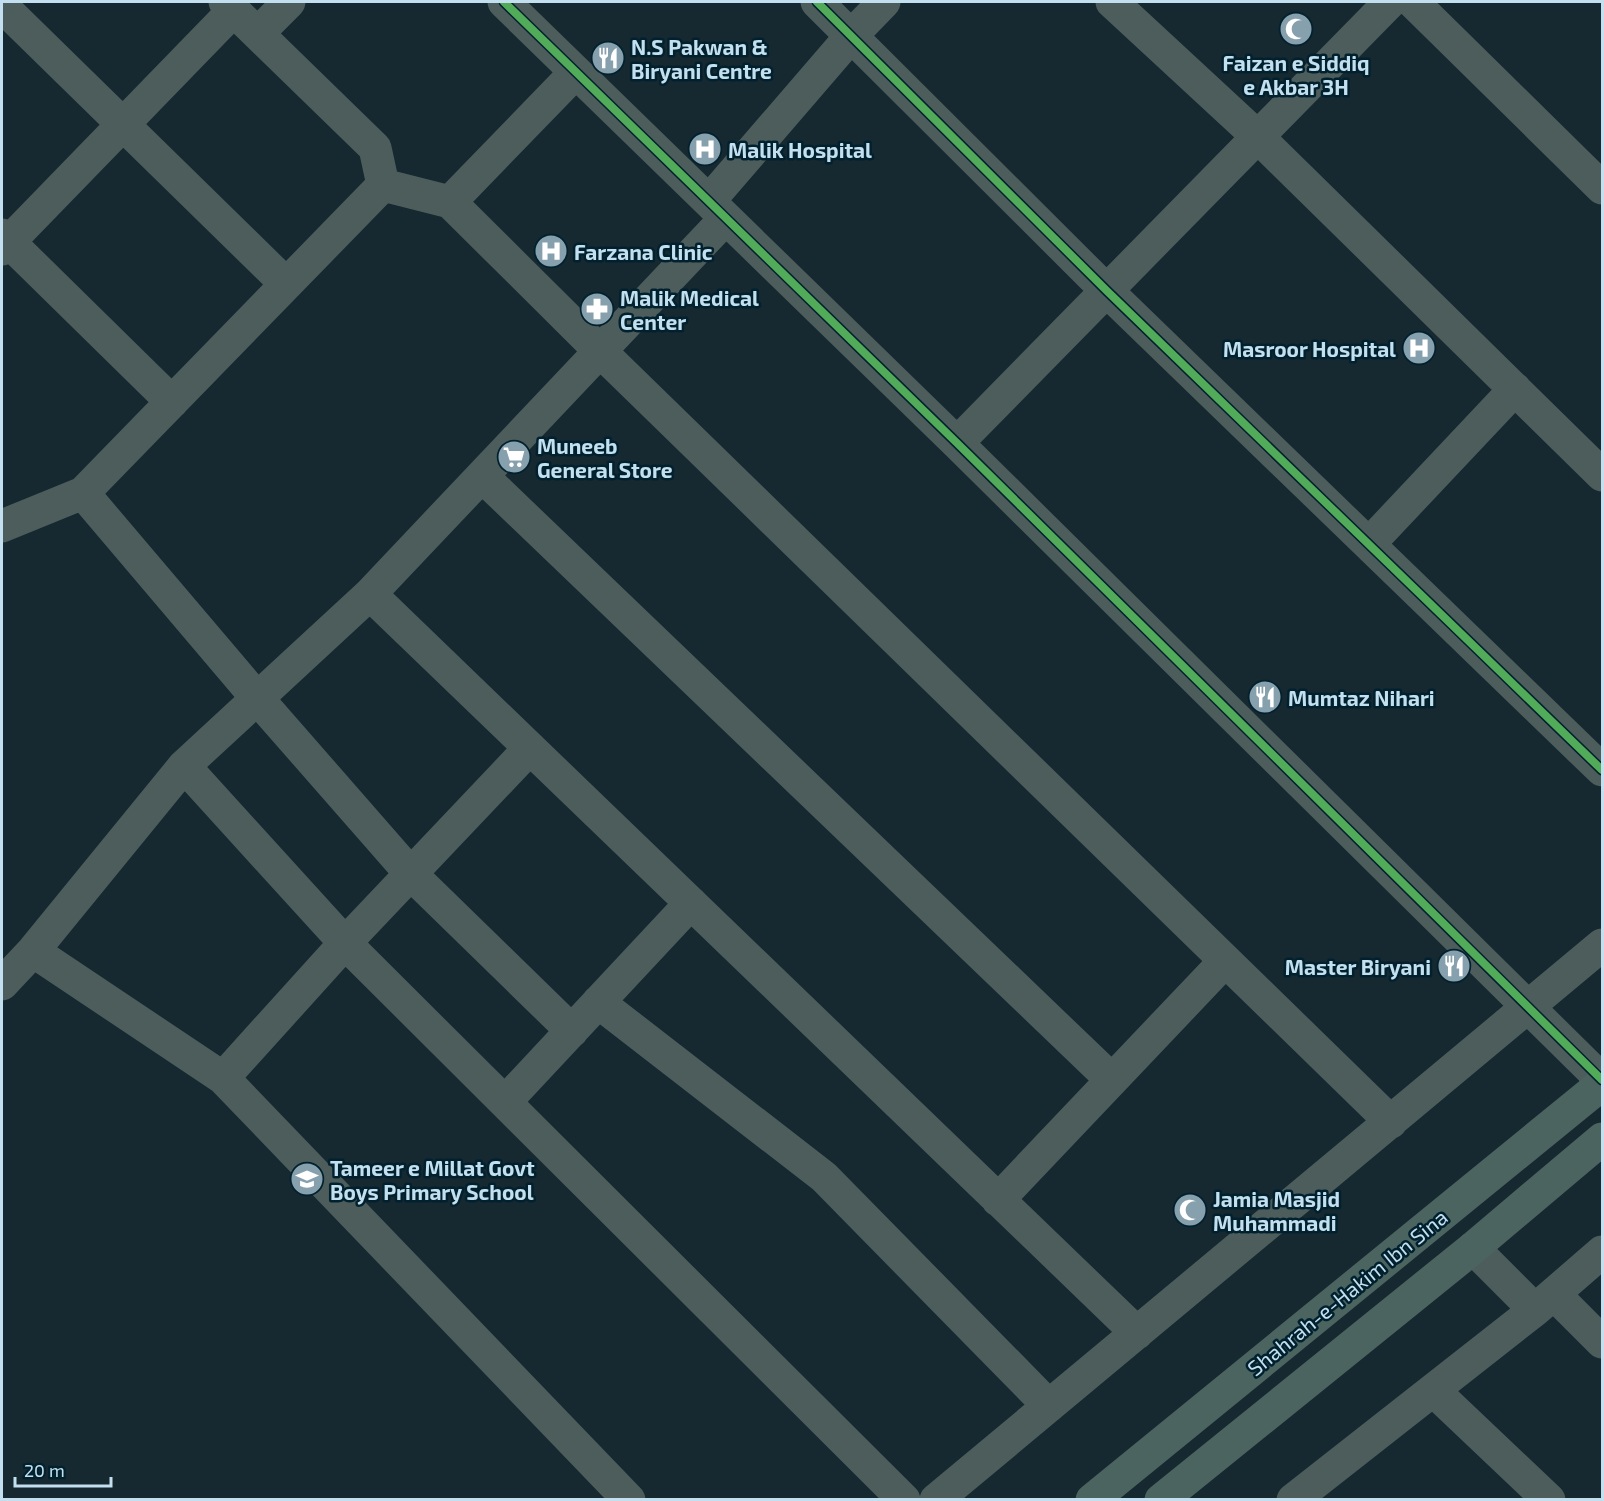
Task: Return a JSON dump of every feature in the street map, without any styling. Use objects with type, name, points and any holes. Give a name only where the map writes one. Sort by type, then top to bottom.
[{"type":"highway","name":"Shahrah-e-Hakim Ibn Sina","points":[[1092,1500],[1602,1082]]},
{"type":"highway","points":[[1161,1500],[1473,1248],[1602,1139]]},
{"type":"street","points":[[258,33],[289,2]]},
{"type":"street","points":[[504,2],[957,443],[1530,1007],[1602,1082]]},
{"type":"street","points":[[817,2],[1107,291],[1602,770]]},
{"type":"street","points":[[2,984],[33,951],[184,766],[370,594],[600,351],[717,210],[852,35],[884,2]]},
{"type":"street","points":[[1112,2],[1258,137],[1602,475]]},
{"type":"street","points":[[957,443],[1390,2]]},
{"type":"street","points":[[1413,2],[1602,188]]},
{"type":"street","points":[[2,6],[286,284]]},
{"type":"street","points":[[172,402],[4,242],[123,124],[230,6],[375,148],[383,185]]},
{"type":"street","points":[[450,202],[576,72]]},
{"type":"street","points":[[383,185],[450,202],[1391,1122]]},
{"type":"street","points":[[2,526],[83,493],[383,185]]},
{"type":"street","points":[[1369,544],[1515,389]]},
{"type":"street","points":[[482,476],[1112,1080]]},
{"type":"street","points":[[83,493],[257,698],[411,874],[572,1030]]},
{"type":"street","points":[[370,594],[1137,1333]]},
{"type":"street","points":[[223,1078],[345,943],[530,748]]},
{"type":"street","points":[[184,766],[345,943],[904,1500]]},
{"type":"street","points":[[505,1102],[691,903]]},
{"type":"street","points":[[936,1500],[1602,945]]},
{"type":"street","points":[[33,951],[223,1078],[628,1500]]},
{"type":"street","points":[[998,1200],[1225,961]]},
{"type":"street","points":[[598,1002],[824,1177],[1049,1406]]},
{"type":"street","points":[[1473,1248],[1544,1302],[1602,1342]]},
{"type":"street","points":[[1302,1497],[1544,1302],[1602,1252]]},
{"type":"street","points":[[1433,1390],[1549,1500]]},
{"type":"cycle path","points":[[504,2],[957,443],[1602,1080]]},
{"type":"cycle path","points":[[817,2],[1107,291],[1602,770]]},
{"type":"place","name":"Faizan e Siddiq e Akbar 3H","points":[[1296,29]]},
{"type":"place","name":"N.S Pakwan & Biryani Centre","points":[[608,58]]},
{"type":"place","name":"Malik Hospital","points":[[705,149]]},
{"type":"place","name":"Farzana Clinic","points":[[551,251]]},
{"type":"place","name":"Malik Medical Center","points":[[597,309]]},
{"type":"place","name":"Masroor Hospital","points":[[1419,348]]},
{"type":"place","name":"Muneeb General Store","points":[[514,457]]},
{"type":"place","name":"Mumtaz Nihari","points":[[1265,697]]},
{"type":"place","name":"Master Biryani","points":[[1454,966]]},
{"type":"place","name":"Tameer e Millat Govt Boys Primary School","points":[[307,1179]]},
{"type":"place","name":"Jamia Masjid Muhammadi","points":[[1190,1210]]}]
